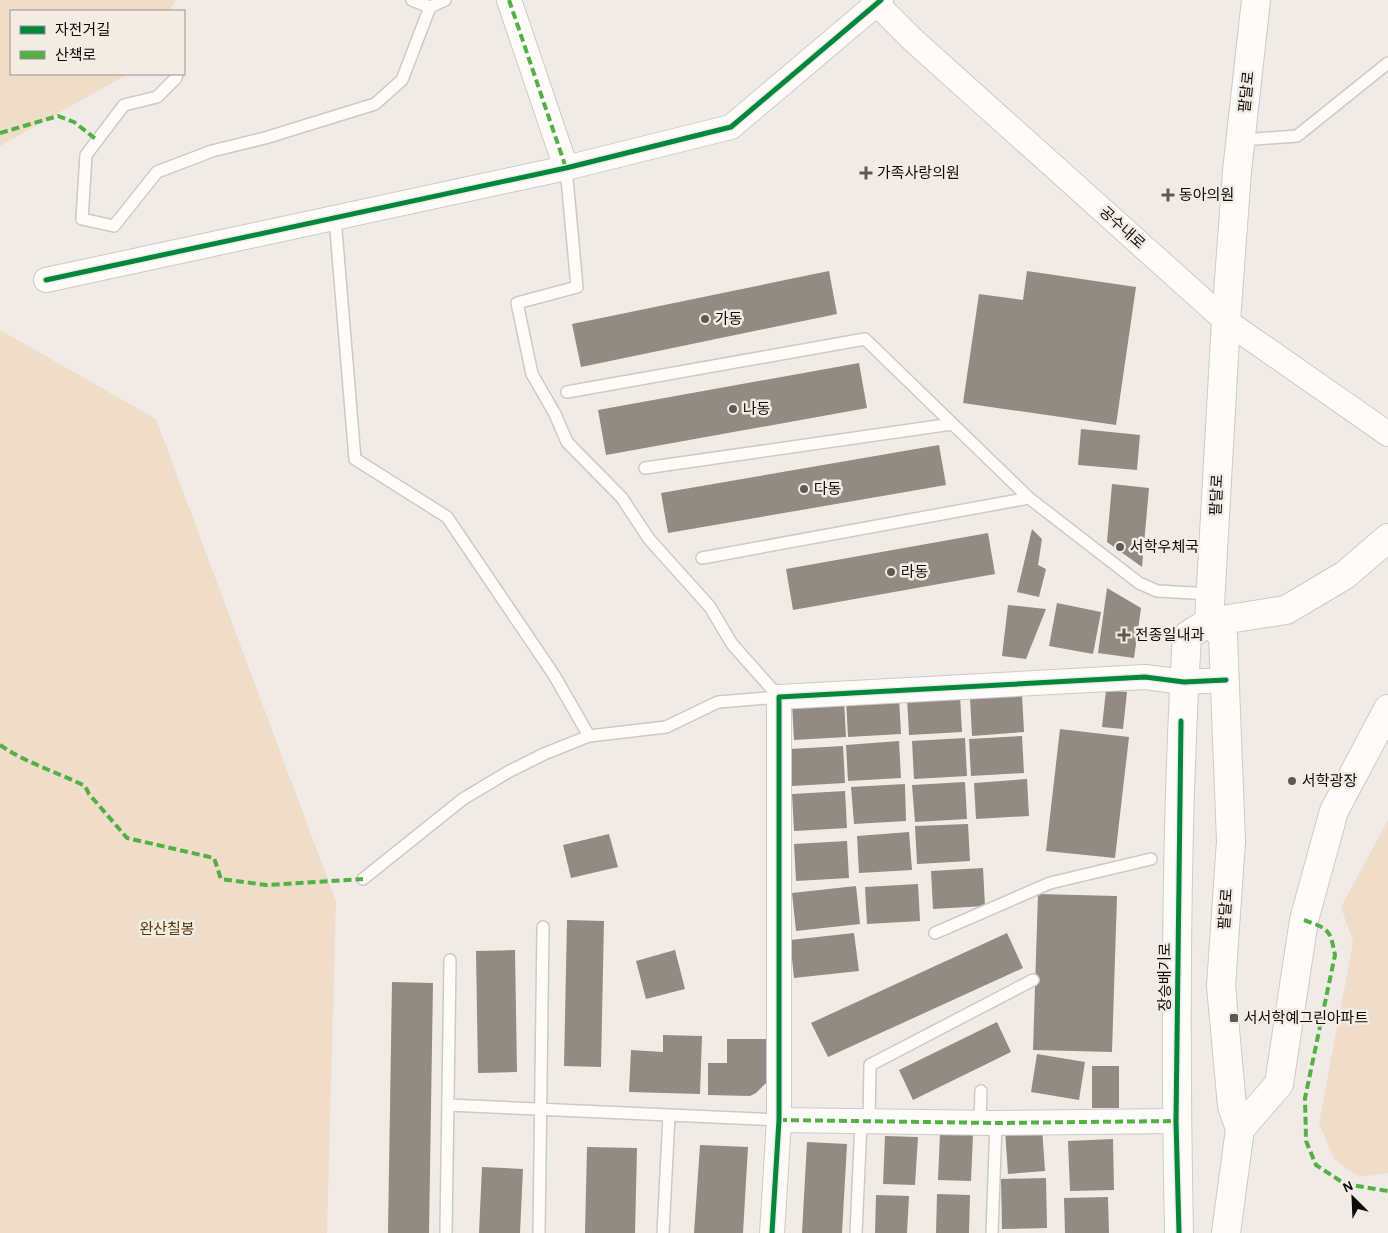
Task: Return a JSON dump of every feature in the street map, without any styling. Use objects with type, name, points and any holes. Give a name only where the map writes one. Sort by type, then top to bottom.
[{"type":"street","points":[[509,0],[566,168]]},
{"type":"street","name":"팔달로","points":[[1240,1129],[1232,1106],[1221,986],[1231,841],[1226,680],[1223,636],[1209,622],[1226,321],[1238,171],[1256,0]]},
{"type":"street","points":[[46,280],[566,168],[731,127],[877,1]]},
{"type":"street","name":"공수내로","points":[[877,1],[913,40],[1226,321],[1388,434]]},
{"type":"street","points":[[1209,622],[1286,610],[1345,575],[1388,538]]},
{"type":"street","name":"장승배기로","points":[[1179,1233],[1176,1121],[1181,721],[1187,636],[1209,622]]},
{"type":"street","points":[[772,1233],[779,1120],[779,696],[1145,677],[1184,682],[1226,680]]},
{"type":"street","points":[[1226,1233],[1240,1129],[1279,1084],[1304,920],[1334,811],[1388,709]]},
{"type":"street","points":[[779,1120],[988,1123],[1176,1121]]},
{"type":"lane","points":[[412,0],[430,7]]},
{"type":"lane","points":[[177,75],[157,97],[124,105],[86,155],[82,219],[114,226],[157,172],[212,151],[265,138],[375,104],[402,80],[430,7],[445,0]]},
{"type":"lane","points":[[1242,140],[1296,136],[1388,64]]},
{"type":"lane","points":[[566,168],[577,287],[517,303],[532,374],[555,414],[567,442],[622,498],[649,539],[710,607],[732,644],[779,696]]},
{"type":"lane","points":[[335,218],[355,459],[447,517],[554,674],[589,736]]},
{"type":"lane","points":[[568,392],[865,339],[1029,498],[1139,583],[1157,591],[1212,594]]},
{"type":"lane","points":[[645,468],[952,424]]},
{"type":"lane","points":[[702,558],[1029,498]]},
{"type":"lane","points":[[363,879],[463,799],[508,772],[589,736],[666,727],[718,702],[779,696]]},
{"type":"lane","points":[[935,933],[1050,883],[1151,859]]},
{"type":"lane","points":[[539,1233],[543,927]]},
{"type":"lane","points":[[446,1233],[450,960]]},
{"type":"lane","points":[[856,1233],[870,1065],[1033,980]]},
{"type":"lane","points":[[981,1091],[988,1123],[992,1233]]},
{"type":"lane","points":[[448,1105],[779,1120]]},
{"type":"lane","points":[[662,1233],[668,1115]]},
{"type":"green space","points":[[0,0],[176,0],[170,10],[10,10],[10,75],[126,75],[0,146]]},
{"type":"green space","name":"완산칠봉","points":[[0,330],[156,419],[336,901],[327,1233],[0,1233]]},
{"type":"green space","points":[[1388,820],[1388,1173],[1359,1177],[1334,1159],[1319,1123],[1353,942],[1341,907]]},
{"type":"building","name":"가동","points":[[829,271],[837,314],[581,367],[572,324]]},
{"type":"building","points":[[1027,271],[1136,287],[1116,425],[963,403],[979,294],[1023,300]]},
{"type":"building","name":"나동","points":[[859,363],[867,408],[606,455],[598,410]]},
{"type":"building","points":[[1081,429],[1140,435],[1137,470],[1078,465]]},
{"type":"building","name":"다동","points":[[939,445],[946,485],[668,533],[661,493]]},
{"type":"building","points":[[1112,484],[1149,488],[1142,567],[1107,542]]},
{"type":"building","points":[[1032,529],[1042,539],[1038,565],[1046,569],[1039,597],[1017,592]]},
{"type":"building","name":"라동","points":[[988,533],[995,574],[793,610],[786,569]]},
{"type":"building","points":[[1107,588],[1141,608],[1134,658],[1098,653]]},
{"type":"building","points":[[1057,603],[1101,612],[1093,654],[1049,646]]},
{"type":"building","points":[[1008,605],[1046,609],[1026,659],[1002,656]]},
{"type":"building","points":[[1106,690],[1127,692],[1123,729],[1102,727]]},
{"type":"building","points":[[960,695],[962,732],[909,735],[907,698]]},
{"type":"building","points":[[1022,695],[1024,732],[972,736],[970,698]]},
{"type":"building","points":[[899,697],[901,734],[848,737],[846,700]]},
{"type":"building","points":[[844,700],[846,737],[794,740],[792,703]]},
{"type":"building","points":[[1060,729],[1129,737],[1115,858],[1046,851]]},
{"type":"building","points":[[1022,736],[1024,773],[971,776],[969,739]]},
{"type":"building","points":[[965,738],[967,776],[914,779],[912,741]]},
{"type":"building","points":[[899,741],[901,778],[848,781],[846,745]]},
{"type":"building","points":[[843,746],[845,783],[792,786],[790,749]]},
{"type":"building","points":[[1027,779],[1029,816],[976,819],[974,783]]},
{"type":"building","points":[[965,782],[967,819],[915,822],[912,785]]},
{"type":"building","points":[[905,784],[906,821],[854,824],[851,787]]},
{"type":"building","points":[[845,791],[847,828],[794,831],[792,794]]},
{"type":"building","points":[[968,824],[970,861],[917,864],[915,826]]},
{"type":"building","points":[[909,832],[912,870],[859,873],[857,836]]},
{"type":"building","points":[[609,834],[618,867],[571,878],[563,845]]},
{"type":"building","points":[[847,841],[849,878],[796,881],[794,844]]},
{"type":"building","points":[[983,868],[985,906],[933,909],[931,871]]},
{"type":"building","points":[[918,884],[920,921],[867,924],[865,887]]},
{"type":"building","points":[[856,886],[860,924],[796,931],[792,893]]},
{"type":"building","points":[[1038,894],[1117,896],[1112,1052],[1033,1050]]},
{"type":"building","points":[[567,920],[604,921],[601,1067],[564,1066]]},
{"type":"building","points":[[854,933],[859,971],[794,978],[790,940]]},
{"type":"building","points":[[1007,933],[1023,968],[828,1057],[811,1023]]},
{"type":"building","points":[[515,950],[517,1072],[478,1073],[476,951]]},
{"type":"building","points":[[675,950],[685,989],[646,999],[636,961]]},
{"type":"building","points":[[392,982],[433,983],[429,1233],[388,1233]]},
{"type":"building","points":[[997,1022],[1011,1052],[913,1100],[899,1070]]},
{"type":"building","points":[[663,1035],[702,1036],[700,1094],[629,1092],[631,1050],[663,1052]]},
{"type":"building","points":[[727,1039],[768,1039],[768,1081],[756,1093],[750,1096],[708,1095],[708,1063],[727,1063]]},
{"type":"building","points":[[1037,1054],[1085,1062],[1079,1100],[1031,1092]]},
{"type":"building","points":[[1092,1066],[1119,1066],[1119,1108],[1092,1108]]},
{"type":"building","points":[[1042,1127],[1045,1171],[1008,1174],[1005,1130]]},
{"type":"building","points":[[940,1133],[973,1134],[971,1181],[938,1180]]},
{"type":"building","points":[[885,1136],[918,1137],[915,1185],[883,1184]]},
{"type":"building","points":[[1113,1139],[1114,1190],[1070,1191],[1068,1141]]},
{"type":"building","points":[[807,1142],[847,1144],[842,1233],[802,1233]]},
{"type":"building","points":[[700,1145],[748,1147],[743,1233],[694,1233]]},
{"type":"building","points":[[587,1147],[637,1148],[635,1233],[585,1233]]},
{"type":"building","points":[[482,1167],[523,1169],[520,1233],[479,1233]]},
{"type":"building","points":[[1046,1178],[1047,1228],[1002,1229],[1001,1179]]},
{"type":"building","points":[[937,1194],[970,1195],[969,1233],[936,1233]]},
{"type":"building","points":[[876,1195],[909,1196],[907,1233],[875,1233]]},
{"type":"building","points":[[1108,1197],[1109,1233],[1065,1233],[1064,1198]]},
{"type":"marked path","points":[[509,0],[566,168]]},
{"type":"marked path","points":[[0,133],[58,116],[74,122],[97,140]]},
{"type":"marked path","points":[[0,745],[31,762],[85,786],[89,794],[127,838],[214,858],[221,879],[266,885],[363,879]]},
{"type":"marked path","points":[[1304,920],[1327,931],[1332,940],[1335,955],[1305,1098],[1306,1141],[1316,1165],[1345,1184],[1388,1191]]},
{"type":"marked path","points":[[779,1120],[996,1123],[1176,1121]]},
{"type":"cycle path","points":[[46,280],[566,168],[731,127],[881,0]]},
{"type":"cycle path","points":[[772,1233],[779,1120],[779,697],[1145,677],[1184,682],[1226,680]]},
{"type":"cycle path","points":[[1179,1233],[1176,1121],[1181,721]]},
{"type":"place","name":"가족사랑의원","points":[[866,173]]},
{"type":"place","name":"동아의원","points":[[1168,195]]},
{"type":"place","name":"가동","points":[[705,319]]},
{"type":"place","name":"나동","points":[[733,409]]},
{"type":"place","name":"다동","points":[[804,489]]},
{"type":"place","name":"서학우체국","points":[[1120,547]]},
{"type":"place","name":"라동","points":[[891,572]]},
{"type":"place","name":"전종일내과","points":[[1124,635]]},
{"type":"place","name":"서학광장","points":[[1292,781]]},
{"type":"place","name":"서서학예그린아파트","points":[[1234,1018]]}]
